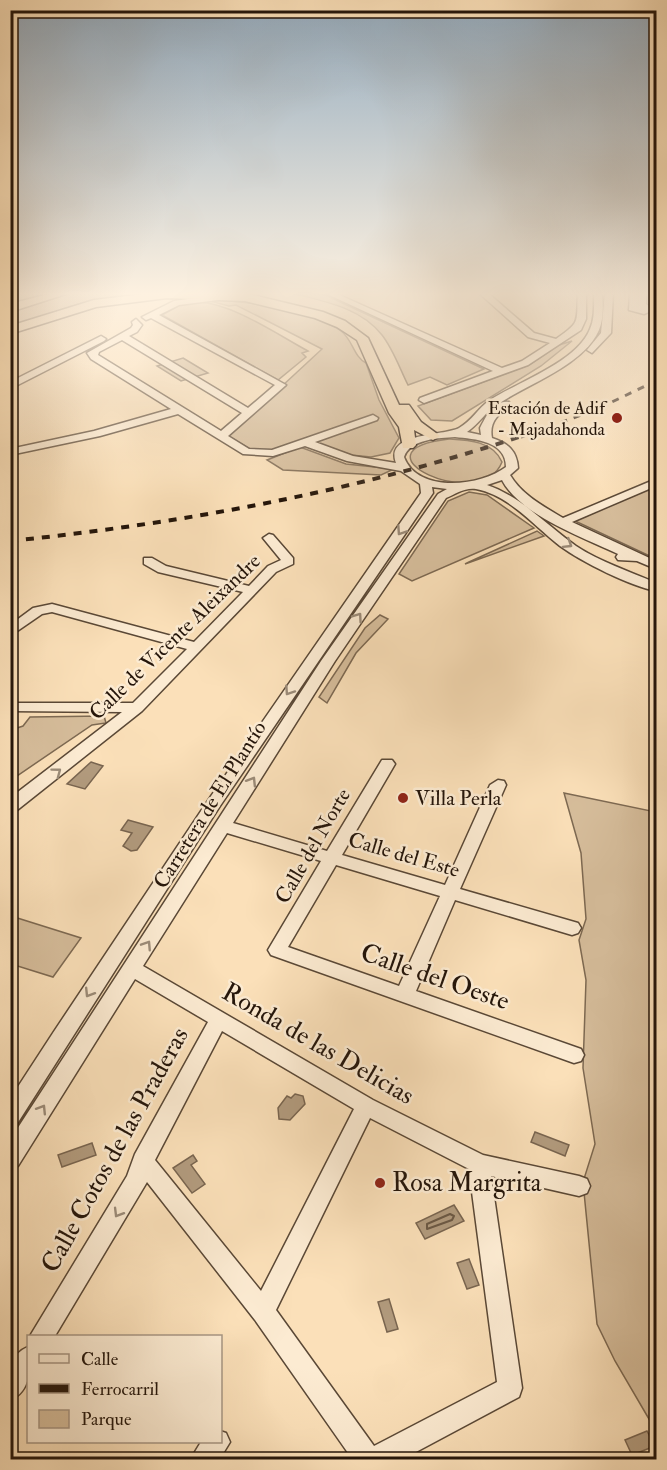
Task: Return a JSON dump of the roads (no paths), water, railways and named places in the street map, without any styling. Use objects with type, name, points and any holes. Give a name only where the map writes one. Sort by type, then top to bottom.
[{"type":"highway","points":[[373,362],[396,413],[406,427],[404,449]]},
{"type":"highway","points":[[384,362],[406,413],[416,425],[433,436]]},
{"type":"street","points":[[10,386],[60,362]]},
{"type":"street","points":[[101,362],[242,450],[257,454],[273,453],[373,418]]},
{"type":"street","points":[[169,362],[249,413]]},
{"type":"street","points":[[221,436],[281,385],[238,362]]},
{"type":"street","points":[[480,362],[500,371]]},
{"type":"street","points":[[424,400],[527,362]]},
{"type":"street","points":[[455,434],[470,428],[490,405],[563,362]]},
{"type":"street","points":[[487,440],[484,428],[500,407],[574,362]]},
{"type":"street","points":[[10,452],[96,434],[179,410]]},
{"type":"street","points":[[305,442],[351,459],[403,468],[425,481],[460,487],[478,485],[505,476],[512,468],[513,460],[509,452],[500,445],[455,434],[433,436],[368,461]]},
{"type":"street","points":[[403,468],[399,461],[404,449]]},
{"type":"street","points":[[505,476],[511,489],[521,497],[563,522],[632,556],[646,558],[656,567],[647,577],[633,577]]},
{"type":"street","name":"Carretera de El Plantío","points":[[10,1118],[119,946],[311,659],[427,493],[425,481]]},
{"type":"street","points":[[563,522],[657,482]]},
{"type":"street","points":[[478,485],[499,493],[520,506],[565,544],[657,587]]},
{"type":"street","name":"Carretera de El Plantío","points":[[10,1159],[328,661],[442,496],[460,487]]},
{"type":"street","name":"Calle de Vicente Aleixandre","points":[[10,807],[137,708],[272,569],[289,561],[268,538]]},
{"type":"street","points":[[616,569],[618,560],[632,556]]},
{"type":"street","points":[[148,561],[162,569],[251,590]]},
{"type":"street","points":[[10,632],[38,611],[52,608],[197,647]]},
{"type":"street","points":[[10,707],[137,708]]},
{"type":"street","points":[[10,716],[32,708]]},
{"type":"street","name":"Calle del Norte","points":[[277,950],[387,764]]},
{"type":"street","points":[[405,994],[498,785]]},
{"type":"street","name":"Calle del Este","points":[[223,826],[572,928]]},
{"type":"street","name":"Calle del Oeste","points":[[277,950],[574,1055]]},
{"type":"street","name":"Ronda de las Delicias","points":[[132,968],[218,1021],[366,1106],[479,1164],[579,1186]]},
{"type":"street","name":"Calle Cotos de las Praderas","points":[[43,1335],[137,1180],[143,1161],[218,1021]]},
{"type":"street","points":[[263,1312],[366,1106]]},
{"type":"street","points":[[143,1161],[263,1312],[372,1460],[510,1388],[479,1164]]},
{"type":"street","points":[[10,1388],[27,1361]]},
{"type":"street","points":[[202,1460],[215,1443]]},
{"type":"water","points":[[91,762],[103,766],[85,789],[67,784]]},
{"type":"water","points":[[128,820],[153,827],[137,850],[131,851],[123,846],[132,833],[121,830]]},
{"type":"water","points":[[295,1094],[303,1096],[305,1104],[290,1120],[279,1119],[278,1108],[287,1096],[291,1098]]},
{"type":"water","points":[[535,1132],[569,1145],[565,1156],[531,1142]]},
{"type":"water","points":[[92,1143],[96,1155],[62,1167],[58,1155]]},
{"type":"water","points":[[193,1155],[197,1161],[191,1165],[205,1184],[192,1193],[173,1168]]},
{"type":"water","points":[[454,1205],[464,1221],[425,1239],[416,1223]]},
{"type":"water","points":[[469,1259],[479,1285],[467,1289],[457,1263]]},
{"type":"water","points":[[389,1299],[398,1329],[387,1332],[378,1302]]},
{"type":"water","points":[[647,1431],[655,1446],[632,1455],[625,1440]]},
{"type":"railway","points":[[521,437],[595,410],[656,381]]},
{"type":"railway","points":[[10,541],[141,525],[270,502],[399,473],[525,435]]},
{"type":"place","name":"Estación de Adif - Majadahonda","points":[[617,418]]},
{"type":"place","name":"Villa Perla","points":[[403,798]]},
{"type":"place","name":"Rosa Margrita","points":[[380,1183]]}]
